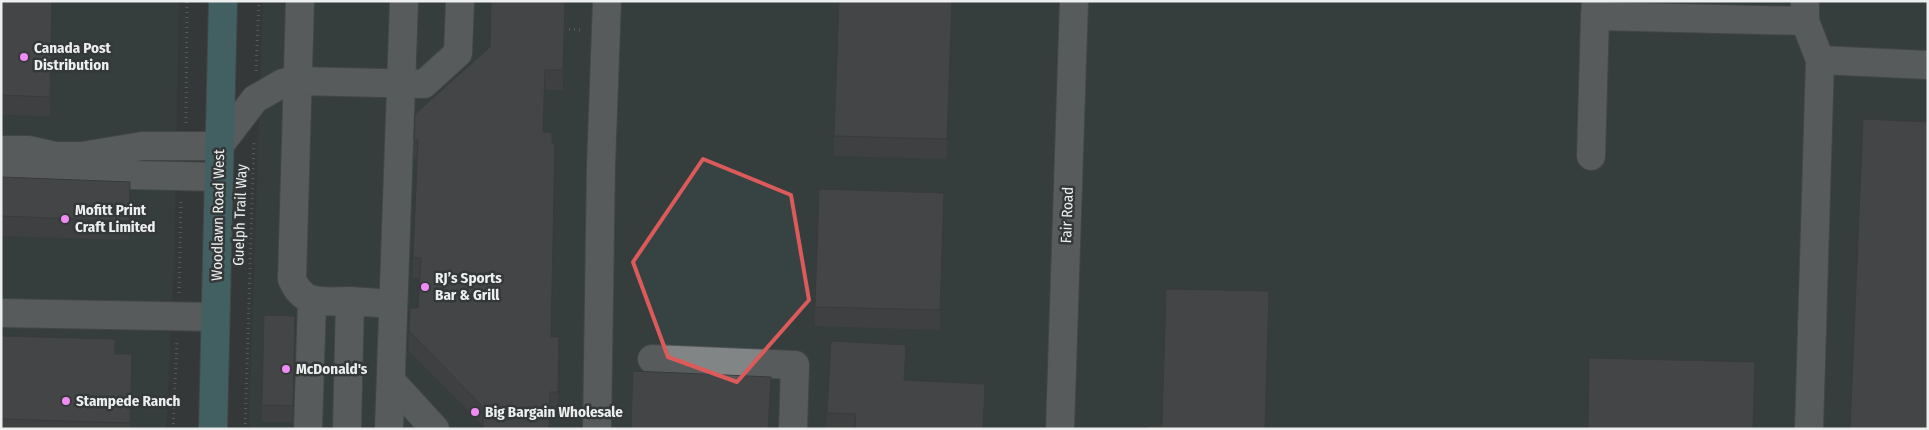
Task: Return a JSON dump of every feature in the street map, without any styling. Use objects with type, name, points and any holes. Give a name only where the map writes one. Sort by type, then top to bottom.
[{"type":"main road","name":"Woodlawn Road West","points":[[213,429],[223,1]]},
{"type":"street","points":[[300,1],[292,279],[301,295],[312,300],[393,304]]},
{"type":"street","points":[[389,429],[404,1]]},
{"type":"street","points":[[1,150],[28,150],[55,156],[82,156],[142,146],[182,144],[219,146],[255,99],[283,83],[298,81],[424,84],[458,53],[460,1]]},
{"type":"street","points":[[597,429],[601,166],[607,1]]},
{"type":"street","name":"Fair Road","points":[[1060,429],[1074,1]]},
{"type":"street","points":[[1591,156],[1595,8],[1805,11],[1820,60],[1809,429]]},
{"type":"street","points":[[1820,60],[1928,65]]},
{"type":"street","points":[[1,172],[219,177]]},
{"type":"street","points":[[308,429],[312,300]]},
{"type":"street","points":[[347,429],[350,301]]},
{"type":"street","points":[[1,313],[215,317]]},
{"type":"street","points":[[652,360],[795,365],[794,429]]},
{"type":"street","points":[[391,381],[435,429]]},
{"type":"path","points":[[182,144],[186,116],[187,1]]},
{"type":"path","points":[[255,99],[259,1]]},
{"type":"path","name":"Guelph Trail Way","points":[[245,429],[254,137]]},
{"type":"path","points":[[173,429],[182,176]]},
{"type":"highlighted area","points":[[703,159],[791,195],[809,300],[737,382],[668,357],[633,262]]},
{"type":"shaded area","points":[[1,1],[179,1],[174,261],[166,429],[1,429]]},
{"type":"shaded area","points":[[263,1],[1928,1],[1928,429],[249,429]]},
{"type":"building","name":"Canada Post Distribution","points":[[1,1],[52,1],[50,97],[1,95]]},
{"type":"building","points":[[491,1],[565,1],[563,70],[545,70],[543,132],[552,133],[552,143],[555,143],[551,337],[559,337],[558,392],[550,392],[549,429],[483,429],[483,407],[409,331],[410,308],[418,308],[421,258],[413,258],[418,140],[414,140],[415,114],[490,47]]},
{"type":"building","points":[[839,1],[952,1],[947,139],[834,136]]},
{"type":"building","points":[[1863,119],[1928,122],[1928,429],[1850,429]]},
{"type":"building","points":[[1,177],[130,182],[129,221],[1,216]]},
{"type":"building","points":[[819,189],[944,193],[940,310],[815,307]]},
{"type":"building","points":[[1166,289],[1269,291],[1265,429],[1147,429],[1148,426],[1162,426]]},
{"type":"building","points":[[264,315],[295,316],[293,406],[262,405]]},
{"type":"building","name":"Stampede Ranch","points":[[1,336],[115,339],[115,354],[132,354],[130,423],[1,419]]},
{"type":"building","points":[[831,341],[906,345],[904,380],[985,384],[983,429],[855,429],[856,414],[827,413]]},
{"type":"building","points":[[1589,358],[1755,362],[1753,429],[1588,429]]},
{"type":"building","points":[[633,371],[771,377],[768,429],[631,429]]},
{"type":"place","name":"Canada Post Distribution","points":[[24,57]]},
{"type":"place","name":"Mofitt Print Craft Limited","points":[[65,219]]},
{"type":"place","name":"RJ’s Sports Bar & Grill","points":[[425,287]]},
{"type":"place","name":"McDonald's","points":[[286,369]]},
{"type":"place","name":"Stampede Ranch","points":[[66,401]]},
{"type":"place","name":"Big Bargain Wholesale","points":[[475,412]]}]
